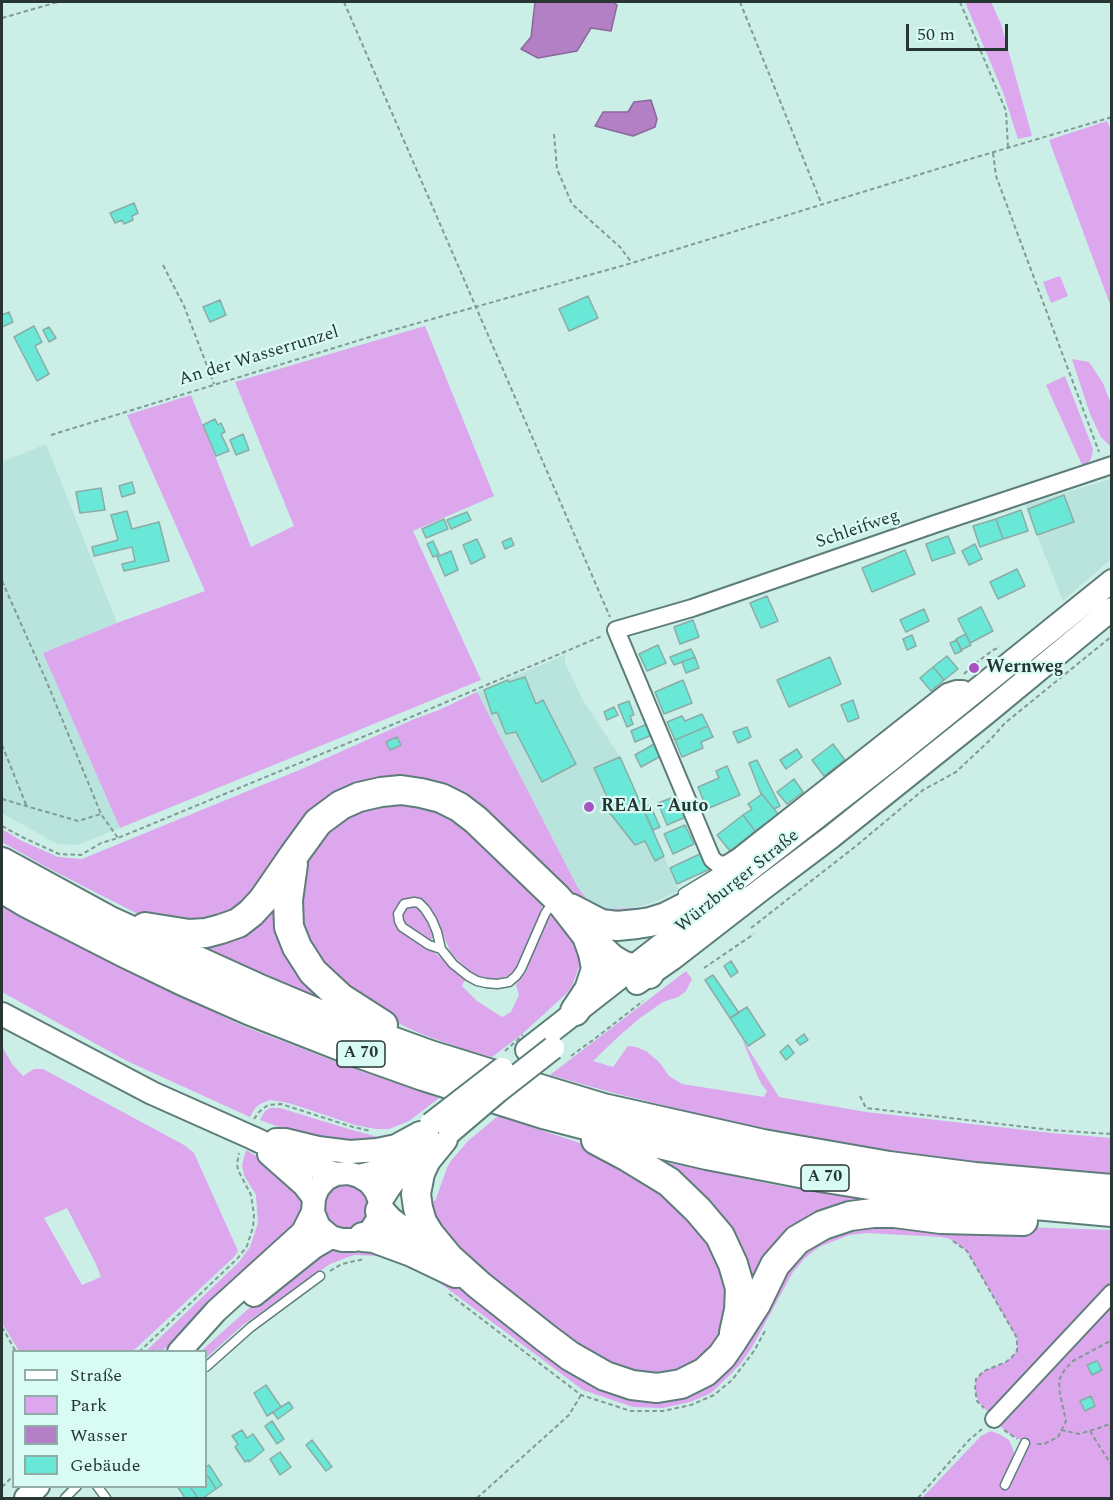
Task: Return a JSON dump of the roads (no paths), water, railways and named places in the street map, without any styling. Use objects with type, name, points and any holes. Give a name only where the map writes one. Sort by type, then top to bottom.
[{"type":"highway","points":[[430,1055],[341,998],[313,972],[297,947],[289,927],[288,900],[294,855],[318,822],[341,805],[359,797],[401,790],[441,798],[459,807],[476,820],[560,901],[594,930],[626,946],[637,977]]},
{"type":"highway","name":"A 70","points":[[110,921],[189,934],[221,930],[238,922],[257,907],[294,855]]},
{"type":"highway","name":"A 70","points":[[2,862],[110,921],[331,1019],[430,1055],[603,1108],[763,1144],[889,1166],[975,1177],[1112,1189]]},
{"type":"highway","points":[[594,930],[650,922],[684,909],[728,875]]},
{"type":"highway","name":"A 70","points":[[2,888],[125,953],[251,1011],[423,1077],[543,1114],[647,1142],[826,1178],[969,1199],[1112,1214]]},
{"type":"highway","points":[[575,1011],[589,990],[596,969],[593,953],[594,930]]},
{"type":"highway","points":[[543,1114],[628,1157],[669,1182],[698,1210],[720,1236],[733,1264],[740,1288],[739,1311],[733,1340]]},
{"type":"highway","points":[[436,1132],[420,1173],[416,1194],[422,1222],[430,1235],[449,1258],[479,1285],[570,1356],[605,1376],[632,1385],[657,1388],[681,1384],[705,1371],[722,1356],[733,1340],[756,1304],[775,1265],[797,1240],[823,1225],[850,1216],[873,1213],[895,1213],[941,1219],[1037,1221],[1112,1214]]},
{"type":"highway","points":[[380,1206],[389,1221],[398,1228],[449,1258]]},
{"type":"highway","points":[[363,1237],[374,1238],[434,1261],[479,1285]]},
{"type":"main road","name":"Würzburger Straße","points":[[359,1176],[375,1172],[436,1132],[545,1045],[637,977],[706,910],[728,875],[970,696],[1112,581]]},
{"type":"main road","name":"Würzburger Straße","points":[[545,1045],[575,1011],[674,958],[913,772],[1112,609]]},
{"type":"main road","points":[[970,696],[985,714]]},
{"type":"main road","points":[[2,1014],[152,1093],[249,1135],[308,1164],[336,1174]]},
{"type":"main road","name":"Würzburger Straße","points":[[380,1206],[390,1185],[436,1132]]},
{"type":"main road","points":[[249,1135],[350,1152],[396,1146],[436,1132]]},
{"type":"main road","points":[[184,1348],[216,1311],[303,1232],[313,1205],[318,1188],[326,1179],[336,1174],[348,1173],[369,1182],[376,1191],[380,1206],[377,1221],[363,1237],[342,1240],[331,1237],[319,1227],[313,1205],[304,1185],[249,1135]]},
{"type":"main road","points":[[184,1348],[224,1320],[314,1247],[331,1237]]},
{"type":"street","name":"Schleifweg","points":[[728,875],[712,859],[616,630],[692,608],[1108,466]]},
{"type":"street","points":[[994,1419],[1112,1293]]},
{"type":"lane","points":[[679,896],[716,873],[728,875]]},
{"type":"lane","points":[[441,949],[429,945],[402,927],[398,914],[404,904],[419,903],[438,932],[441,949],[468,976],[486,983],[509,982],[516,976],[545,914],[560,901]]},
{"type":"lane","points":[[207,1366],[251,1327],[320,1276]]},
{"type":"lane","points":[[1005,1485],[1025,1443]]},
{"type":"water","points":[[535,2],[613,2],[617,5],[611,31],[591,28],[577,51],[538,58],[521,49],[531,37]]},
{"type":"water","points":[[651,100],[657,119],[655,127],[633,136],[595,126],[603,112],[628,112],[634,102]]},
{"type":"place","name":"Wernweg","points":[[974,668]]},
{"type":"place","name":"REAL - Auto","points":[[589,807]]}]
